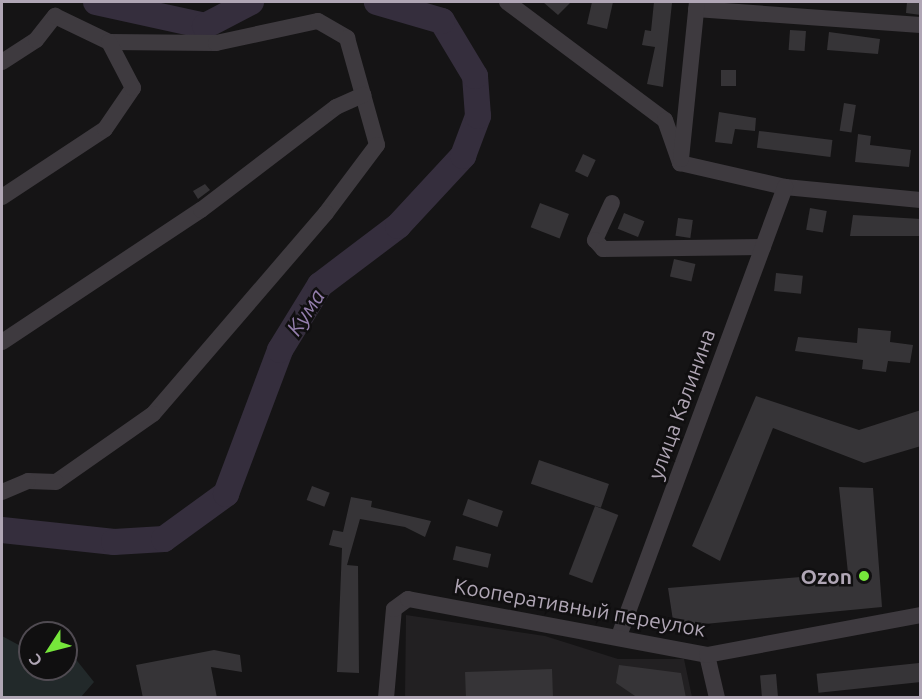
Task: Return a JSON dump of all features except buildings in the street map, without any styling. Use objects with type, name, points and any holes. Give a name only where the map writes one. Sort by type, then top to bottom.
[{"type":"street","points":[[507,2],[664,120],[680,163]]},
{"type":"street","points":[[680,163],[697,5],[921,26]]},
{"type":"street","points":[[2,62],[36,40],[55,16],[109,42],[216,43],[318,21],[347,38],[377,145],[326,213],[153,414],[56,482],[28,482],[2,492]]},
{"type":"street","points":[[2,197],[105,129],[133,88],[109,42]]},
{"type":"street","points":[[2,342],[201,210],[336,107],[363,95]]},
{"type":"street","points":[[680,163],[785,187],[921,200]]},
{"type":"street","name":"улица Калинина","points":[[619,636],[785,187]]},
{"type":"street","points":[[612,203],[595,240],[603,249],[763,247]]},
{"type":"street","name":"Кооперативный переулок","points":[[386,698],[394,609],[408,599],[619,636],[708,655],[921,615]]},
{"type":"street","points":[[708,655],[717,698]]},
{"type":"shaded area","points":[[406,615],[545,636],[618,659],[684,659],[692,697],[405,698]]},
{"type":"shaded area","points":[[2,636],[18,645],[18,681],[78,681],[78,662],[94,682],[81,697],[2,697]]},
{"type":"waterway","name":"Кума","points":[[96,2],[205,26],[251,2]]},
{"type":"waterway","name":"Кума","points":[[2,530],[114,542],[164,539],[226,494],[280,350],[320,285],[398,226],[463,156],[478,116],[475,76],[442,21],[377,2]]},
{"type":"place","name":"Ozon","points":[[864,576]]}]
